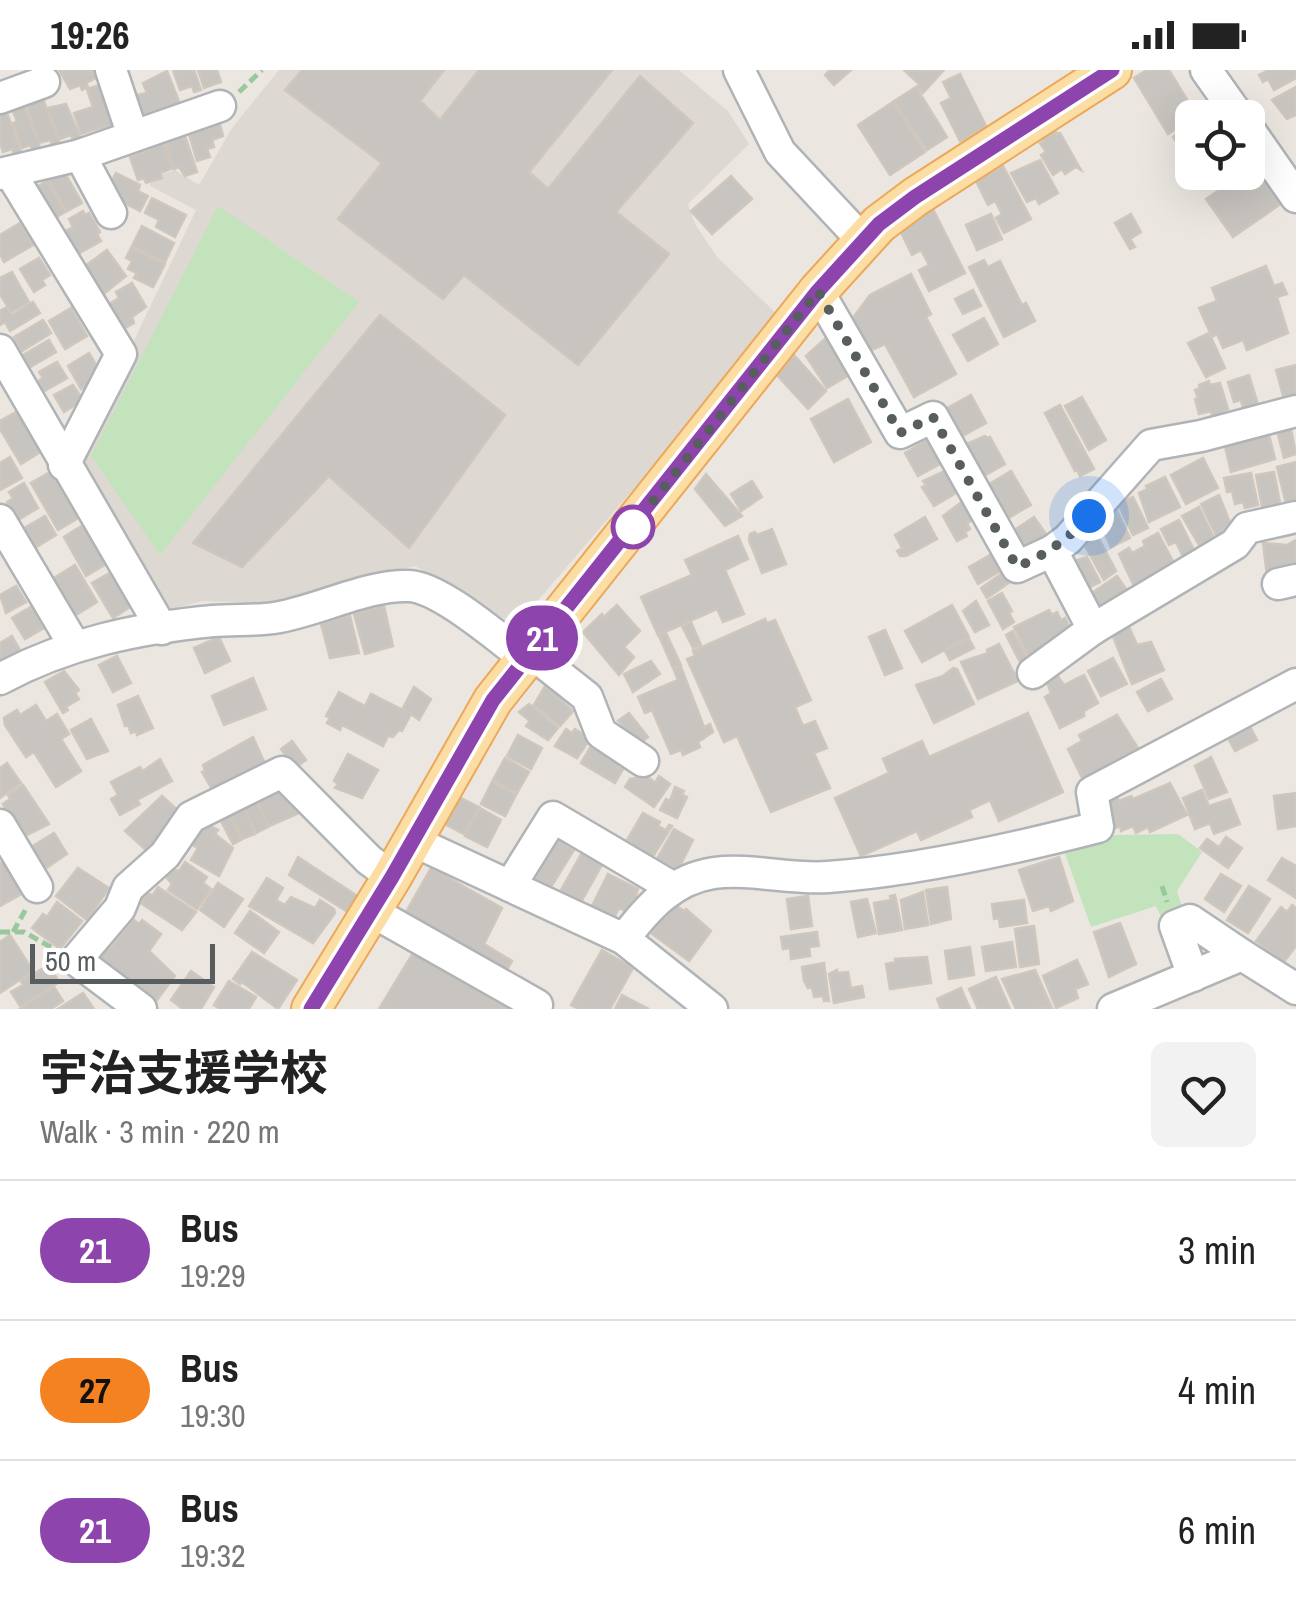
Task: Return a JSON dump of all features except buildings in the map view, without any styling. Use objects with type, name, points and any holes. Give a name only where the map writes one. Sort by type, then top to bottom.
[{"type":"main road","points":[[311,1009],[493,700],[818,291],[879,224],[1112,70]]},
{"type":"street","points":[[111,70],[133,136]]},
{"type":"street","points":[[739,70],[780,152],[864,242]]},
{"type":"street","points":[[1206,70],[1227,100]]},
{"type":"street","points":[[0,98],[44,82]]},
{"type":"street","points":[[64,465],[120,354],[5,174],[80,155],[220,106]]},
{"type":"street","points":[[1265,152],[1296,197]]},
{"type":"street","points":[[80,155],[111,212]]},
{"type":"street","points":[[818,291],[900,433],[933,417],[1017,567],[1068,539],[1151,444],[1202,436],[1296,412]]},
{"type":"street","points":[[0,350],[162,630]]},
{"type":"street","points":[[1032,674],[1093,629],[1234,544],[1247,528],[1296,517]]},
{"type":"street","points":[[0,520],[74,646]]},
{"type":"street","points":[[1052,550],[1093,629]]},
{"type":"street","points":[[0,679],[74,646],[116,635],[212,621],[275,618],[410,585],[449,601],[587,697],[601,733],[642,761]]},
{"type":"street","points":[[624,938],[646,909],[672,887],[714,873],[826,878],[1013,849],[1098,827],[1092,792],[1296,684]]},
{"type":"street","points":[[141,1009],[76,960],[120,908],[128,888],[166,855],[191,816],[282,772],[369,860],[392,877]]},
{"type":"street","points":[[510,886],[554,818],[672,887]]},
{"type":"street","points":[[0,825],[38,887]]},
{"type":"street","points":[[411,840],[624,938],[712,1009]]},
{"type":"street","points":[[371,911],[537,1005]]},
{"type":"street","points":[[1193,976],[1175,926],[1190,920],[1242,955],[1292,980]]},
{"type":"street","points":[[1113,1009],[1242,955]]},
{"type":"path","points":[[1162,886],[1165,896]]},
{"type":"path","points":[[0,932],[24,932],[76,960]]},
{"type":"shaded area","points":[[279,70],[679,70],[728,111],[749,144],[688,204],[695,224],[717,257],[780,317],[524,617],[508,621],[415,566],[272,603],[203,601],[159,612],[74,467],[196,210],[150,186],[151,178],[175,170],[199,185],[232,128]]},
{"type":"green space","points":[[218,206],[359,302],[160,555],[91,456]]},
{"type":"green space","points":[[1178,834],[1202,852],[1177,891],[1183,910],[1161,917],[1156,906],[1091,927],[1062,845],[1109,835]]},
{"type":"bus line","name":"21","points":[[311,1009],[493,700],[818,291],[879,224],[1112,70]]},
{"type":"route","points":[[633,527],[621,542],[818,291],[900,433],[933,417],[1017,567],[1068,539],[1089,516]]}]
